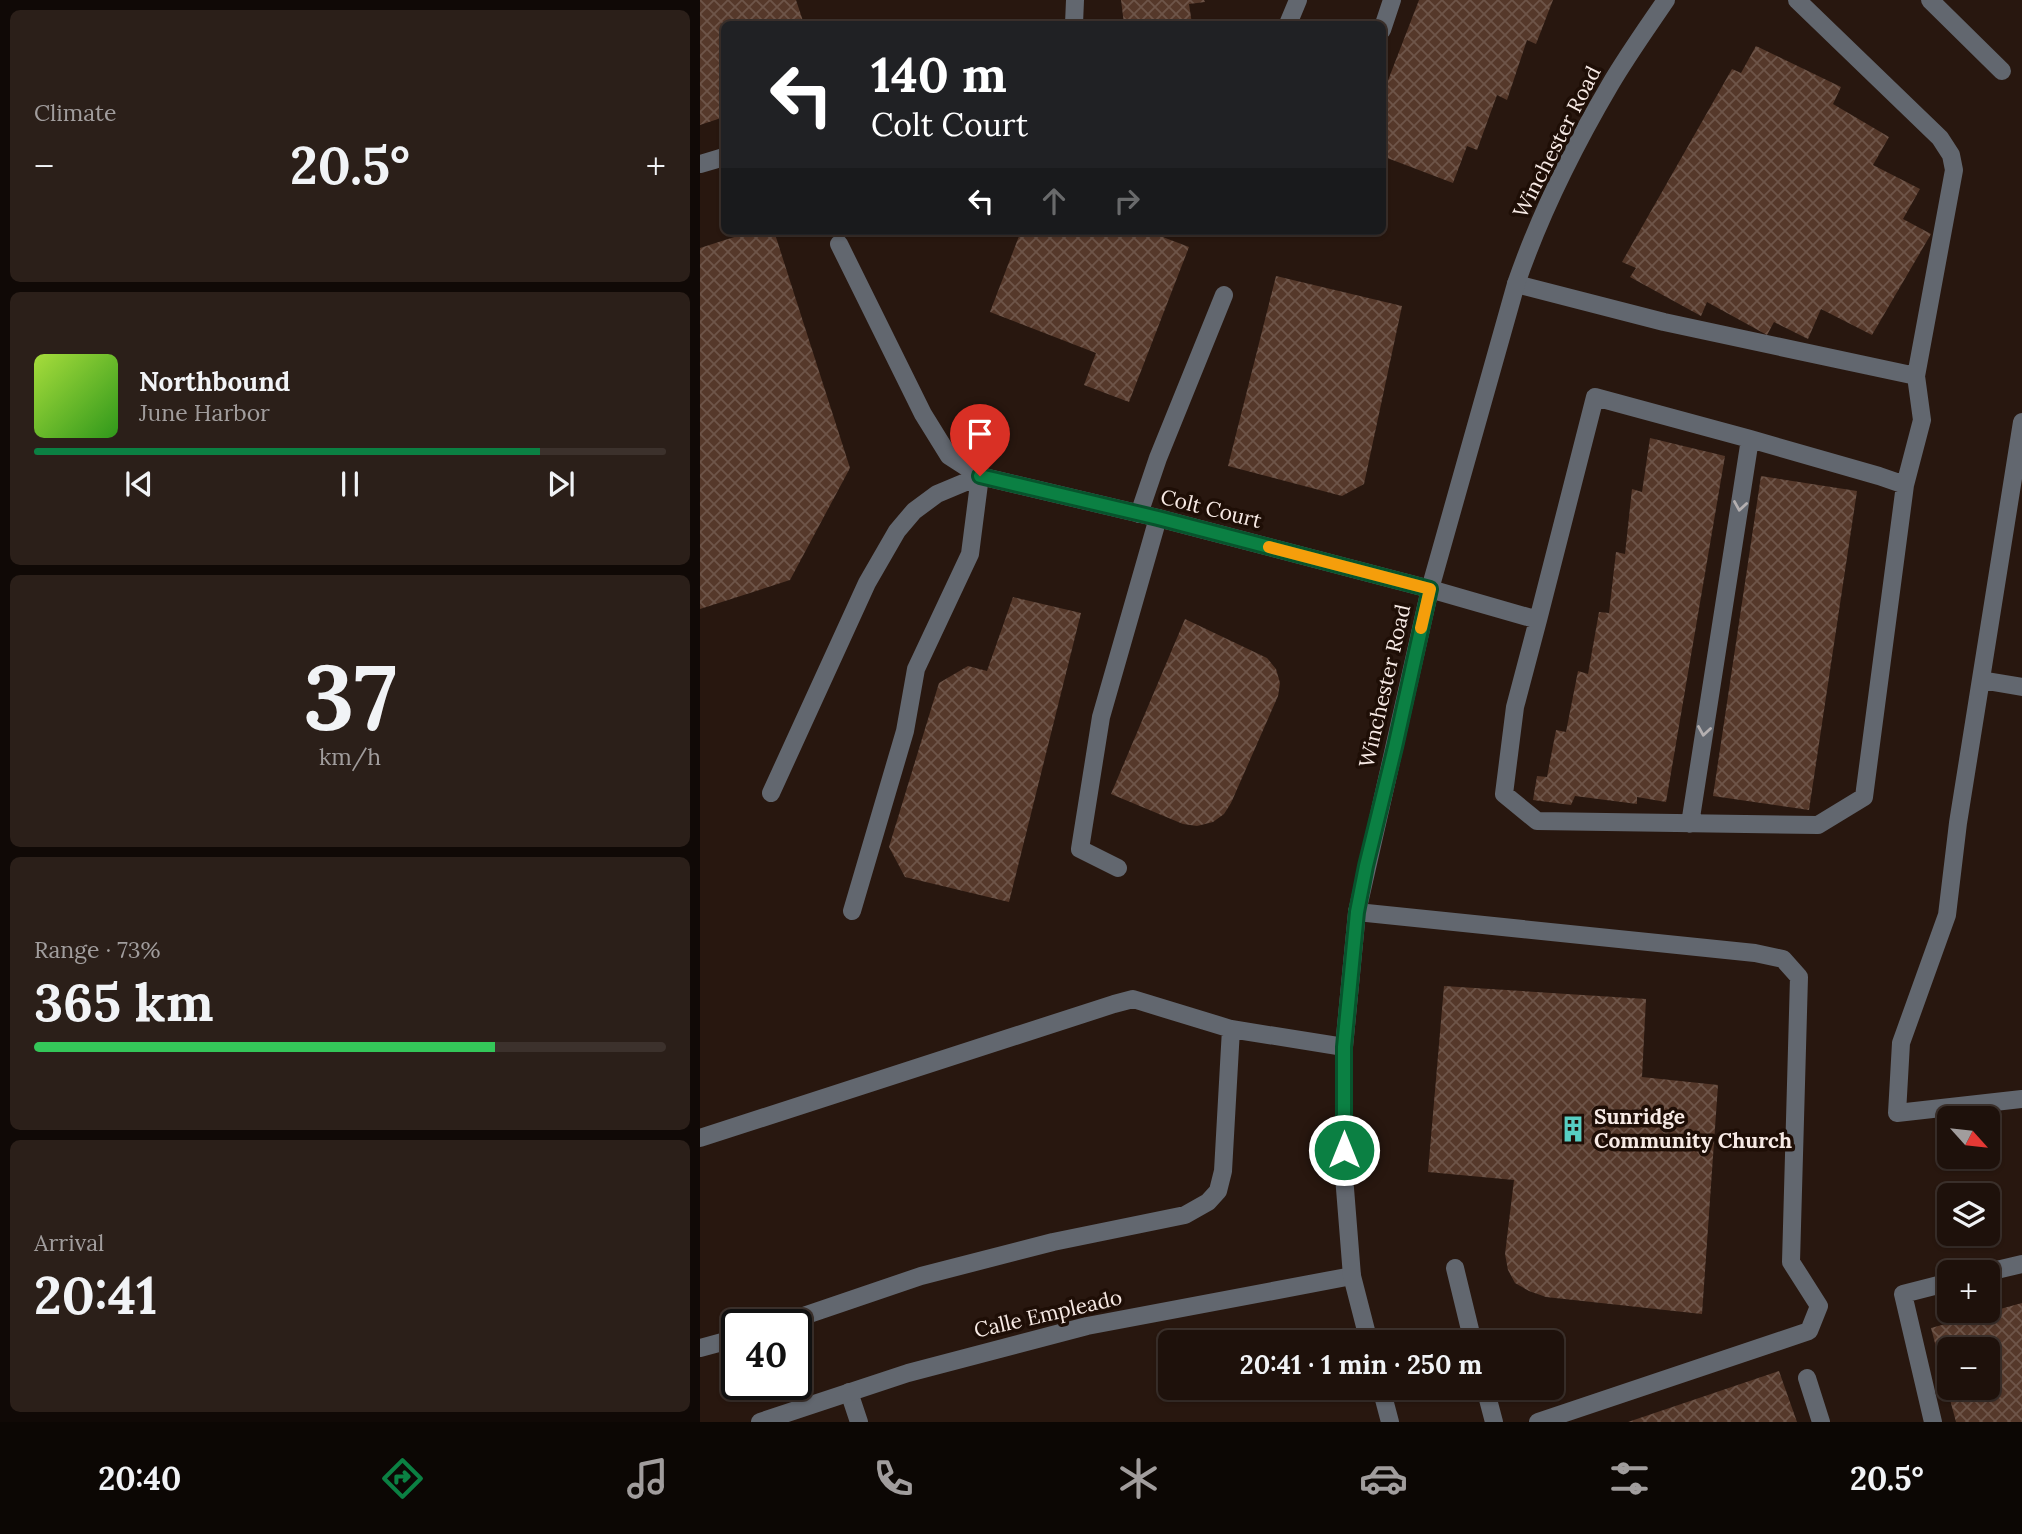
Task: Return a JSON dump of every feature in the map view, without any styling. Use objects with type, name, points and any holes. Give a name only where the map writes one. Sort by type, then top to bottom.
[{"type":"street","points":[[1074,0],[1074,21]]},
{"type":"street","points":[[1289,21],[1298,0]]},
{"type":"street","points":[[1385,21],[1392,0]]},
{"type":"street","name":"Winchester Road","points":[[1366,1330],[1352,1276],[1344,1176],[1344,1047],[1357,912],[1366,866],[1430,589],[1529,245],[1564,169],[1610,84],[1666,0]]},
{"type":"street","points":[[1797,0],[1940,138],[1951,155],[1954,170],[1916,376],[1922,420],[1905,485],[1864,797],[1818,825],[1690,824],[1538,821],[1504,794],[1515,706],[1595,397],[1905,485]]},
{"type":"street","points":[[1930,0],[2002,71]]},
{"type":"street","points":[[700,164],[721,158]]},
{"type":"street","name":"Colt Court","points":[[839,244],[889,348],[949,456],[980,476],[1158,518],[1538,620]]},
{"type":"street","points":[[1517,284],[1664,322],[1916,376]]},
{"type":"street","points":[[1139,514],[1158,458],[1224,295]]},
{"type":"street","points":[[2022,422],[1958,823],[1947,915],[1901,1043],[1897,1113],[2022,1099]]},
{"type":"street","points":[[1690,824],[1750,439]]},
{"type":"street","points":[[771,793],[867,583],[897,531],[914,511],[937,494],[980,476],[971,554],[916,669],[905,731],[852,911]]},
{"type":"street","points":[[1118,868],[1080,849],[1101,717],[1158,518]]},
{"type":"street","points":[[1981,680],[2022,687]]},
{"type":"street","points":[[1357,912],[1755,953],[1783,959],[1799,977],[1791,1262],[1819,1306],[1809,1331],[1538,1422]]},
{"type":"street","points":[[700,1138],[1133,999],[1231,1029],[1344,1047]]},
{"type":"street","points":[[812,1313],[921,1276],[1053,1242],[1185,1215],[1208,1202],[1218,1191],[1223,1171],[1231,1029]]},
{"type":"street","points":[[2000,1269],[2022,1264]]},
{"type":"street","points":[[1455,1268],[1471,1330]]},
{"type":"street","name":"Calle Empleado","points":[[760,1422],[908,1373],[1087,1326],[1352,1276]]},
{"type":"street","points":[[1933,1422],[1903,1294],[1937,1285]]},
{"type":"street","points":[[700,1348],[721,1342]]},
{"type":"street","points":[[1807,1378],[1821,1422]]},
{"type":"street","points":[[849,1392],[859,1422]]},
{"type":"street","points":[[1384,1400],[1390,1422]]},
{"type":"street","points":[[1488,1400],[1494,1422]]},
{"type":"building","points":[[700,0],[796,0],[803,21],[721,21],[721,118],[700,125]]},
{"type":"building","points":[[1121,0],[1205,2],[1189,4],[1192,21],[1124,21]]},
{"type":"building","points":[[1419,0],[1553,0],[1536,44],[1527,40],[1507,100],[1497,95],[1477,150],[1467,146],[1453,183],[1386,158],[1386,86]]},
{"type":"building","points":[[1756,46],[1841,87],[1833,104],[1889,137],[1873,165],[1920,189],[1903,219],[1931,234],[1872,335],[1821,309],[1808,339],[1774,322],[1767,335],[1707,302],[1701,316],[1630,277],[1636,268],[1622,262],[1732,69],[1741,73]]},
{"type":"building","points":[[741,235],[775,235],[850,468],[790,580],[700,609],[700,248]]},
{"type":"building","points":[[1019,235],[1158,235],[1189,247],[1129,402],[1084,385],[1096,353],[990,312]]},
{"type":"building","points":[[1276,276],[1402,306],[1364,484],[1342,496],[1228,466]]},
{"type":"building","points":[[1650,438],[1725,456],[1666,802],[1637,797],[1637,804],[1575,796],[1571,805],[1533,800],[1537,776],[1547,777],[1556,730],[1566,732],[1578,671],[1588,674],[1599,612],[1609,613],[1616,552],[1625,554],[1632,489],[1642,492]]},
{"type":"building","points":[[1761,476],[1857,491],[1809,810],[1713,796]]},
{"type":"building","points":[[1013,597],[1081,613],[1009,902],[905,877],[889,847],[939,683],[968,666],[987,671]]},
{"type":"building","points":[[1185,619],[1267,658],[1276,669],[1280,683],[1278,696],[1231,803],[1224,814],[1213,822],[1197,826],[1183,824],[1111,794]]},
{"type":"building","name":"Sunridge Community Church","points":[[1444,986],[1646,999],[1642,1077],[1718,1085],[1702,1314],[1546,1297],[1515,1283],[1508,1270],[1505,1254],[1514,1180],[1428,1172]]},
{"type":"building","points":[[2022,1303],[2022,1422],[1956,1422],[1950,1400],[2000,1400],[2000,1337],[1937,1337],[1937,1351],[1931,1328],[1949,1323],[2000,1323],[2000,1309]]},
{"type":"building","points":[[1779,1371],[1797,1422],[1628,1422]]},
{"type":"slow traffic","points":[[1269,547],[1430,589],[1421,628]]},
{"type":"place","name":"Sunridge Community Church","points":[[1573,1129]]},
{"type":"route","points":[[980,476],[1158,518],[1430,589],[1357,912],[1344,1047],[1344,1150]]}]
